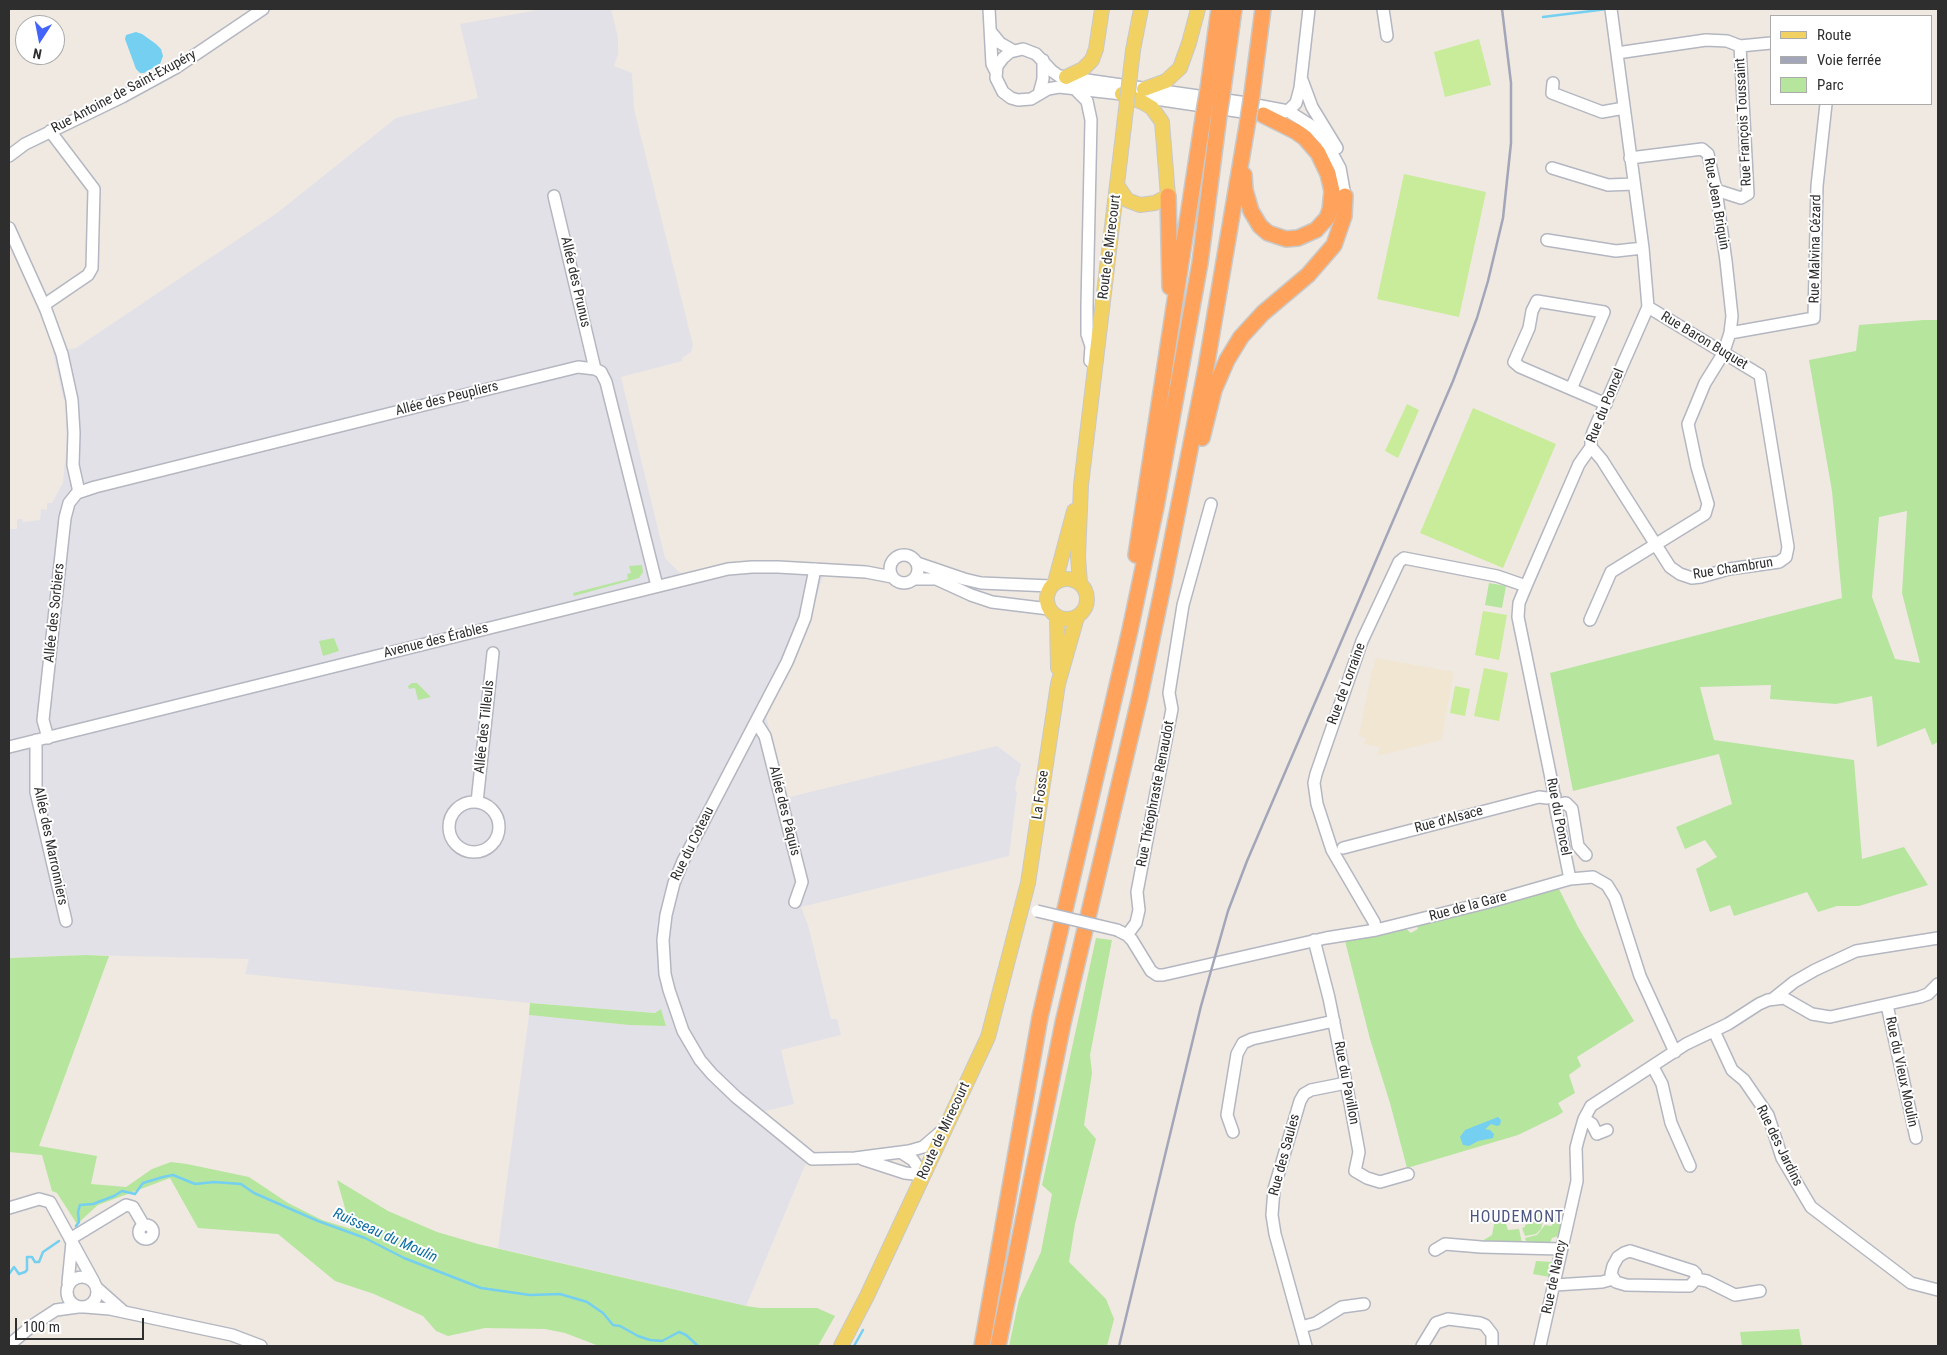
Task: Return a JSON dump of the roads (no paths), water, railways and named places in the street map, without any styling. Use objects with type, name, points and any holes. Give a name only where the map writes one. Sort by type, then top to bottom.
[{"type":"highway","points":[[982,1346],[1040,1017],[1130,630],[1156,507],[1198,272],[1212,114],[1208,89],[1219,9]]},
{"type":"highway","points":[[1130,630],[1133,576],[1161,390],[1212,114],[1224,89],[1234,9]]},
{"type":"highway","points":[[998,1346],[1063,1023],[1140,696],[1186,477],[1243,153],[1263,9]]},
{"type":"highway","points":[[1243,153],[1245,190],[1248,203],[1260,226],[1276,237],[1286,239],[1307,236],[1323,224],[1330,210],[1332,199],[1330,182],[1322,160],[1305,138],[1269,111]]},
{"type":"highway","points":[[1161,390],[1171,280],[1168,196]]},
{"type":"highway","points":[[1186,477],[1197,459],[1214,390],[1227,360],[1242,337],[1258,319],[1285,293],[1308,275],[1334,245],[1344,216],[1344,196]]},
{"type":"main road","points":[[1066,77],[1083,69],[1092,60],[1096,49],[1102,9]]},
{"type":"main road","name":"Route de Mirecourt","points":[[1080,583],[1078,557],[1081,485],[1133,50],[1140,9]]},
{"type":"main road","points":[[1144,89],[1166,81],[1180,68],[1198,9]]},
{"type":"main road","points":[[1117,185],[1128,200],[1140,205],[1155,203],[1168,196],[1162,122],[1152,108],[1122,94]]},
{"type":"main road","name":"Route de Mirecourt","points":[[1053,584],[1081,485]]},
{"type":"main road","points":[[1065,579],[1080,583],[1086,592],[1087,603],[1077,617],[1067,619],[1053,613],[1047,597],[1053,584],[1065,579]]},
{"type":"main road","name":"La Fosse","points":[[1053,613],[1058,684]]},
{"type":"main road","name":"La Fosse","points":[[1022,906],[1036,836],[1058,684],[1077,617]]},
{"type":"main road","name":"Route de Mirecourt","points":[[841,1346],[867,1296],[988,1037],[1022,906]]},
{"type":"street","name":"Rue Antoine de Saint-Exupéry","points":[[9,156],[18,148],[50,131],[177,67],[262,9]]},
{"type":"street","points":[[989,9],[992,64],[996,72]]},
{"type":"street","points":[[1288,111],[1296,103],[1298,95],[1309,9]]},
{"type":"street","points":[[1383,9],[1387,36]]},
{"type":"street","name":"Rue du Poncel","points":[[1570,880],[1518,617],[1519,604],[1526,586],[1579,464],[1591,446],[1591,439],[1648,307],[1643,248],[1612,13]]},
{"type":"street","points":[[991,32],[1000,43],[1014,51]]},
{"type":"street","points":[[1617,53],[1706,40],[1727,41],[1740,46],[1770,43]]},
{"type":"street","name":"Rue François Toussaint","points":[[1716,190],[1741,198],[1748,194],[1740,46]]},
{"type":"street","points":[[1298,95],[1269,111],[1066,77],[1055,74],[1043,60],[1032,52],[1023,50],[1006,54],[996,72],[999,88],[1011,98],[1027,100],[1053,88],[1075,89],[1269,111],[1288,111],[1298,116],[1318,133],[1328,146],[1340,168],[1344,196]]},
{"type":"street","points":[[1039,94],[1043,79],[1043,60]]},
{"type":"street","points":[[1301,78],[1312,107],[1341,154],[1343,161],[1340,168]]},
{"type":"street","points":[[1553,83],[1552,93],[1602,112],[1624,108]]},
{"type":"street","points":[[1075,89],[1087,101],[1091,120],[1086,305],[1087,334],[1091,346],[1089,378],[1092,394]]},
{"type":"street","name":"Rue Malvina Cézard","points":[[1730,334],[1814,318],[1817,186],[1826,105]]},
{"type":"street","points":[[44,306],[88,274],[92,268],[94,188],[50,131]]},
{"type":"street","name":"Rue Jean Briquin","points":[[1630,158],[1702,149],[1708,154],[1716,190],[1732,316],[1730,334]]},
{"type":"street","points":[[1552,168],[1608,185],[1634,184]]},
{"type":"street","name":"Allée des Prunus","points":[[554,196],[595,369]]},
{"type":"street","points":[[9,228],[44,306],[68,375],[74,416],[73,466],[79,492]]},
{"type":"street","points":[[1547,240],[1616,251],[1643,248]]},
{"type":"street","points":[[1572,389],[1604,312],[1537,301],[1532,311],[1529,328],[1514,362],[1520,367],[1606,404]]},
{"type":"street","name":"Rue Baron Buquet","points":[[1648,307],[1760,375]]},
{"type":"street","points":[[1590,620],[1610,572],[1703,516],[1707,509],[1708,504],[1697,467],[1688,424],[1705,382],[1723,354],[1730,334]]},
{"type":"street","name":"Allée des Peupliers","points":[[79,492],[578,367],[595,369]]},
{"type":"street","points":[[595,369],[602,373],[606,382],[657,586]]},
{"type":"street","name":"Rue Chambrun","points":[[1591,446],[1602,460],[1655,546],[1670,567],[1680,574],[1692,578],[1701,577],[1728,569],[1779,562],[1786,557],[1788,547],[1760,375]]},
{"type":"street","name":"Allée des Sorbiers","points":[[42,739],[64,518],[69,503],[79,492]]},
{"type":"street","name":"Rue Théophraste Renaudot","points":[[1122,932],[1136,923],[1139,910],[1137,892],[1172,709],[1169,693],[1183,605],[1211,504]]},
{"type":"street","points":[[917,562],[919,571],[915,579],[909,583],[901,583],[892,577],[890,567],[892,561],[904,554],[912,557],[917,562],[964,579],[982,583],[1053,584]]},
{"type":"street","name":"Rue de Lorraine","points":[[1376,930],[1374,922],[1332,850],[1317,804],[1314,783],[1362,641],[1401,558],[1497,576],[1526,586]]},
{"type":"street","name":"Avenue des Érables","points":[[866,572],[892,561]]},
{"type":"street","name":"Avenue des Érables","points":[[9,747],[657,586],[741,567],[763,566],[866,572],[892,577]]},
{"type":"street","name":"Rue du Coteau","points":[[816,569],[811,594],[794,647],[683,861],[674,883],[664,928],[664,960],[667,982],[677,1017],[700,1060],[723,1085],[812,1159],[855,1158],[902,1153],[923,1147],[946,1128]]},
{"type":"street","points":[[915,579],[936,579],[971,595],[992,602],[1053,613]]},
{"type":"street","name":"Allée des Tilleuls","points":[[477,802],[493,653]]},
{"type":"street","name":"Allée des Pâquis","points":[[756,722],[765,736],[802,882],[795,902]]},
{"type":"street","name":"Allée des Marronniers","points":[[42,739],[36,792],[66,921]]},
{"type":"street","name":"Rue d'Alsace","points":[[1342,848],[1540,797],[1555,801]]},
{"type":"street","points":[[1555,801],[1566,803],[1572,809],[1578,846],[1586,855]]},
{"type":"street","points":[[477,802],[487,806],[494,812],[499,829],[496,840],[488,848],[479,852],[469,852],[462,850],[452,841],[448,826],[451,815],[456,809],[465,803],[477,802]]},
{"type":"street","name":"Rue de la Gare","points":[[1122,932],[1136,944],[1151,971],[1160,975],[1169,974],[1314,940],[1376,930],[1570,880],[1593,877],[1603,881],[1615,898],[1640,976],[1674,1052]]},
{"type":"street","points":[[1022,906],[1122,932]]},
{"type":"street","points":[[1607,1130],[1597,1134],[1592,1124],[1584,1119],[1587,1111],[1596,1102],[1686,1044],[1714,1031],[1759,1004],[1774,998],[1794,982],[1814,970],[1856,951],[1938,938]]},
{"type":"street","name":"Rue du Pavillon","points":[[1314,940],[1334,1021],[1359,1152],[1355,1171],[1367,1178],[1380,1182],[1408,1174]]},
{"type":"street","points":[[1774,998],[1784,998],[1812,1014],[1835,1017],[1924,996],[1938,984]]},
{"type":"street","name":"Rue du Vieux Moulin","points":[[1887,1005],[1916,1138]]},
{"type":"street","points":[[1233,1132],[1227,1115],[1237,1054],[1243,1043],[1252,1039],[1334,1021]]},
{"type":"street","name":"Rue des Jardins","points":[[1714,1031],[1732,1070],[1744,1080],[1768,1115],[1782,1158],[1811,1208],[1896,1273],[1912,1283],[1938,1290]]},
{"type":"street","points":[[1653,1067],[1662,1084],[1671,1123],[1690,1166]]},
{"type":"street","name":"Rue des Saules","points":[[1306,1346],[1275,1234],[1272,1215],[1274,1189],[1300,1101],[1304,1094],[1311,1090],[1346,1082]]},
{"type":"street","name":"Rue de Nancy","points":[[1540,1346],[1577,1181],[1576,1148],[1584,1119]]},
{"type":"street","points":[[902,1153],[913,1160],[923,1175]]},
{"type":"street","name":"Rue du Coteau","points":[[855,1158],[905,1173],[923,1175]]},
{"type":"street","points":[[905,1173],[915,1192]]},
{"type":"street","points":[[9,1208],[39,1199],[47,1200],[53,1205],[95,1285],[96,1298],[93,1302],[81,1307],[70,1302],[67,1298],[71,1240]]},
{"type":"street","points":[[71,1240],[126,1205],[132,1206],[143,1224]]},
{"type":"street","points":[[1435,1250],[1445,1244],[1481,1247],[1561,1248]]},
{"type":"street","points":[[1630,1251],[1693,1271],[1696,1274],[1696,1279],[1690,1286],[1626,1285],[1613,1279],[1611,1274],[1618,1257],[1630,1251]]},
{"type":"street","points":[[56,1310],[72,1279],[81,1276],[90,1279],[125,1312]]},
{"type":"street","points":[[1555,1285],[1602,1282],[1613,1279]]},
{"type":"street","points":[[1696,1279],[1707,1281],[1735,1295],[1760,1291]]},
{"type":"street","points":[[1301,1327],[1316,1323],[1342,1307],[1364,1304]]},
{"type":"street","points":[[9,1344],[56,1310],[81,1307],[125,1312],[232,1335],[261,1346]]},
{"type":"street","points":[[1422,1346],[1436,1323],[1448,1320],[1485,1325],[1492,1334],[1492,1346]]},
{"type":"water","points":[[136,32],[156,44],[161,49],[163,56],[160,64],[144,73],[140,73],[136,69],[125,39],[126,35]]},
{"type":"water","points":[[1498,1117],[1501,1120],[1500,1125],[1491,1124],[1485,1129],[1490,1130],[1494,1134],[1493,1138],[1478,1141],[1469,1146],[1463,1145],[1460,1137],[1465,1130]]},
{"type":"waterway","points":[[1543,17],[1607,9]]},
{"type":"waterway","name":"Ruisseau du Moulin","points":[[76,1226],[79,1222],[78,1212],[80,1205],[93,1204],[122,1191],[135,1194],[143,1183],[163,1177],[173,1175],[195,1184],[214,1182],[241,1184],[254,1193],[318,1221],[365,1238],[404,1258],[481,1288],[530,1295],[560,1294],[587,1302],[603,1313],[613,1325],[620,1326],[638,1336],[662,1341],[679,1332],[686,1335],[698,1346]]},
{"type":"waterway","name":"Ruisseau du Moulin","points":[[9,1274],[14,1267],[19,1274],[25,1272],[27,1270],[27,1257],[32,1257],[35,1262],[39,1262],[43,1252],[59,1241]]},
{"type":"waterway","points":[[854,1346],[863,1330]]},
{"type":"railway","points":[[1119,1346],[1201,1006],[1228,911],[1247,861],[1453,381],[1477,318],[1488,281],[1503,218],[1511,143],[1511,83],[1502,9]]},
{"type":"district","name":"HOUDEMONT","points":[[1517,1218]]}]
